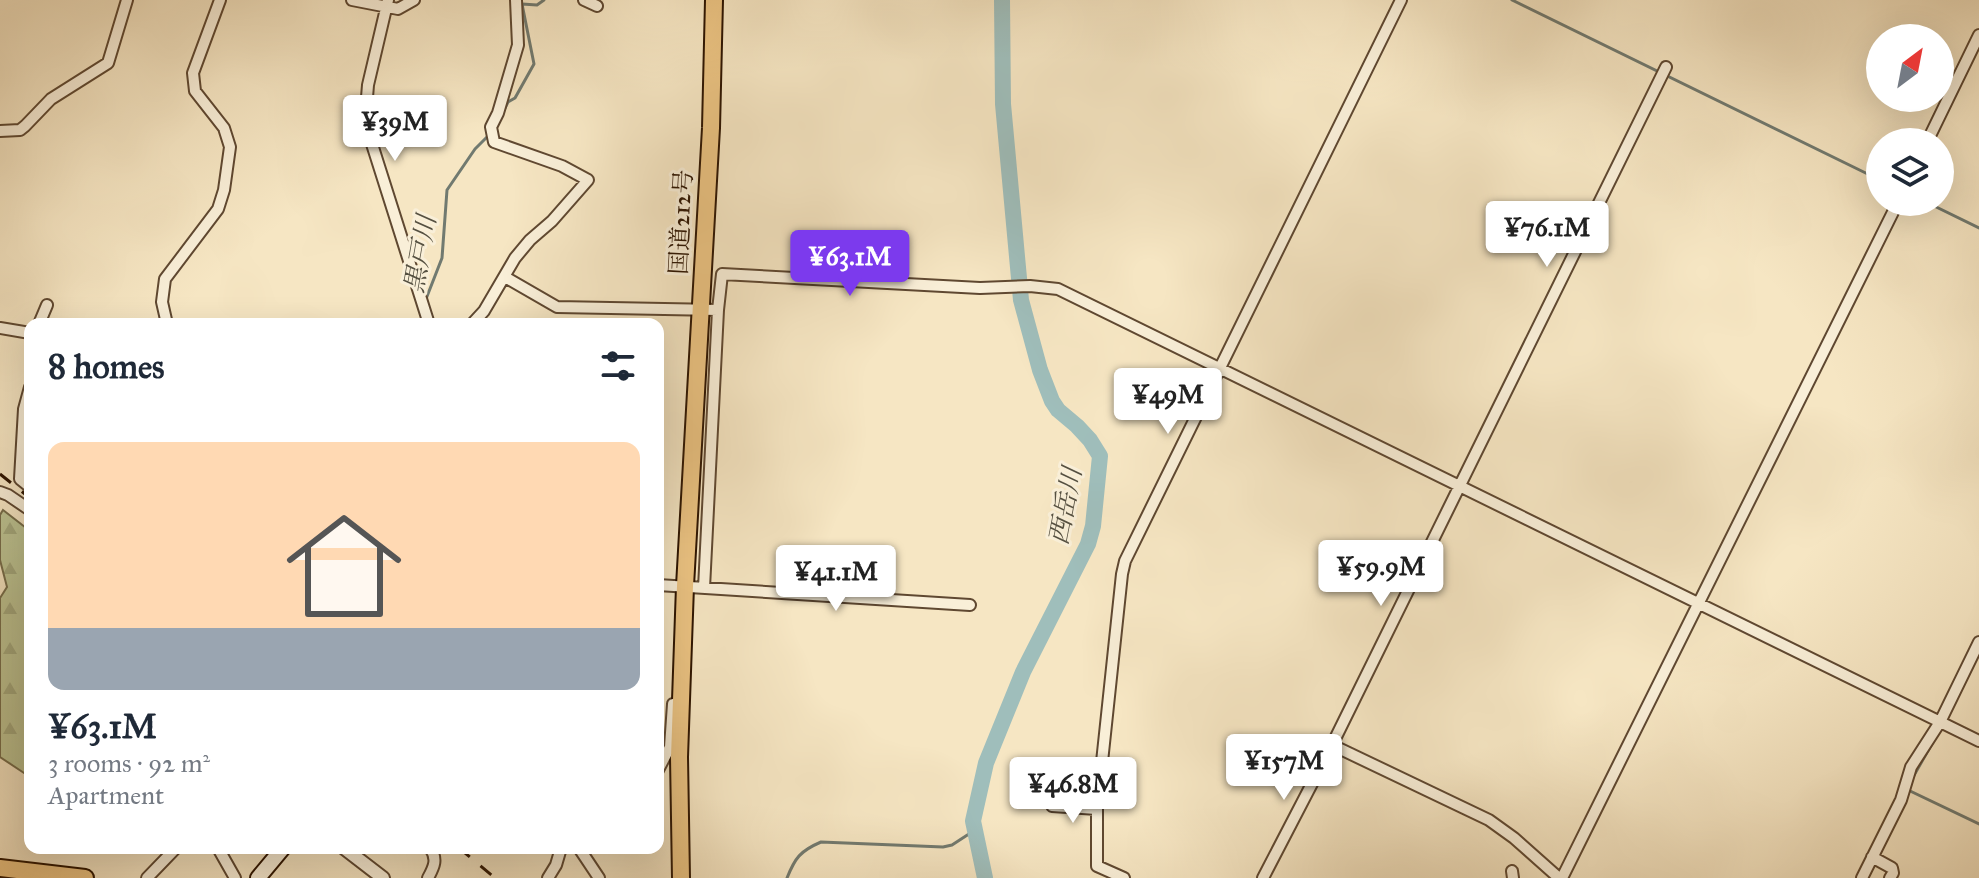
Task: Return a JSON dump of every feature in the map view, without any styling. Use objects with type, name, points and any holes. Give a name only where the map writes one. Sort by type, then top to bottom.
[{"type":"highway","name":"国道212号","points":[[681,878],[679,757],[685,586],[711,128],[714,0]]},
{"type":"highway","points":[[0,868],[85,878]]},
{"type":"main road","points":[[258,878],[278,854]]},
{"type":"street","points":[[0,131],[20,130],[51,99],[108,63],[127,0]]},
{"type":"street","points":[[166,318],[162,302],[165,279],[218,209],[224,190],[230,147],[224,128],[195,91],[193,73],[220,0]]},
{"type":"street","points":[[352,0],[387,4],[398,9],[414,0]]},
{"type":"street","points":[[478,318],[515,258],[588,180],[562,166],[494,142],[491,127],[518,45],[516,0]]},
{"type":"street","points":[[584,0],[597,6]]},
{"type":"street","points":[[1124,878],[1097,866],[1097,809],[1125,561],[1401,0]]},
{"type":"street","points":[[387,4],[368,85],[365,122],[427,318]]},
{"type":"street","points":[[1934,128],[1979,35]]},
{"type":"street","points":[[1263,878],[1332,745],[1666,67]]},
{"type":"street","points":[[1332,745],[1489,820],[1561,878],[1891,216]]},
{"type":"street","points":[[704,588],[722,274],[1058,289],[1979,741]]},
{"type":"street","points":[[505,277],[557,307],[718,310]]},
{"type":"street","points":[[42,318],[47,305]]},
{"type":"street","points":[[0,328],[24,332]]},
{"type":"street","points":[[24,409],[20,479],[24,482]]},
{"type":"street","points":[[0,492],[24,506]]},
{"type":"street","points":[[664,585],[970,605]]},
{"type":"street","points":[[1862,878],[1901,800],[1911,767],[1940,722],[1979,642]]},
{"type":"street","points":[[664,758],[670,747],[673,704],[681,702]]},
{"type":"street","points":[[1052,806],[1097,809]]},
{"type":"street","points":[[147,878],[170,854]]},
{"type":"street","points":[[221,854],[235,878]]},
{"type":"street","points":[[352,854],[383,878]]},
{"type":"street","points":[[428,878],[435,866],[432,854]]},
{"type":"street","points":[[548,878],[559,854]]},
{"type":"street","points":[[583,854],[599,878]]},
{"type":"street","points":[[1872,857],[1892,868],[1890,878]]},
{"type":"green space","points":[[3,510],[24,526],[24,773],[0,757],[0,598],[7,587],[0,560],[0,515]]},
{"type":"waterway","name":"黒戸川","points":[[503,112],[508,102],[515,98],[534,64],[522,4],[537,5],[544,0]]},
{"type":"waterway","name":"西岳川","points":[[985,878],[973,821],[986,763],[1023,672],[1088,544],[1093,526],[1100,456],[1090,440],[1052,401],[1021,300],[1003,104],[1002,0]]},
{"type":"waterway","points":[[1512,0],[1866,173]]},
{"type":"waterway","name":"黒戸川","points":[[427,302],[442,258],[447,190],[475,149],[489,135]]},
{"type":"waterway","points":[[1954,216],[1979,228]]},
{"type":"waterway","name":"黒戸川","points":[[429,309],[432,318]]},
{"type":"waterway","points":[[1913,777],[1933,742]]},
{"type":"waterway","points":[[1909,788],[1979,824]]},
{"type":"waterway","points":[[787,878],[799,856],[821,842],[943,847],[952,845],[975,830]]},
{"type":"railway","points":[[0,474],[24,493]]},
{"type":"railway","points":[[466,854],[495,878]]}]
